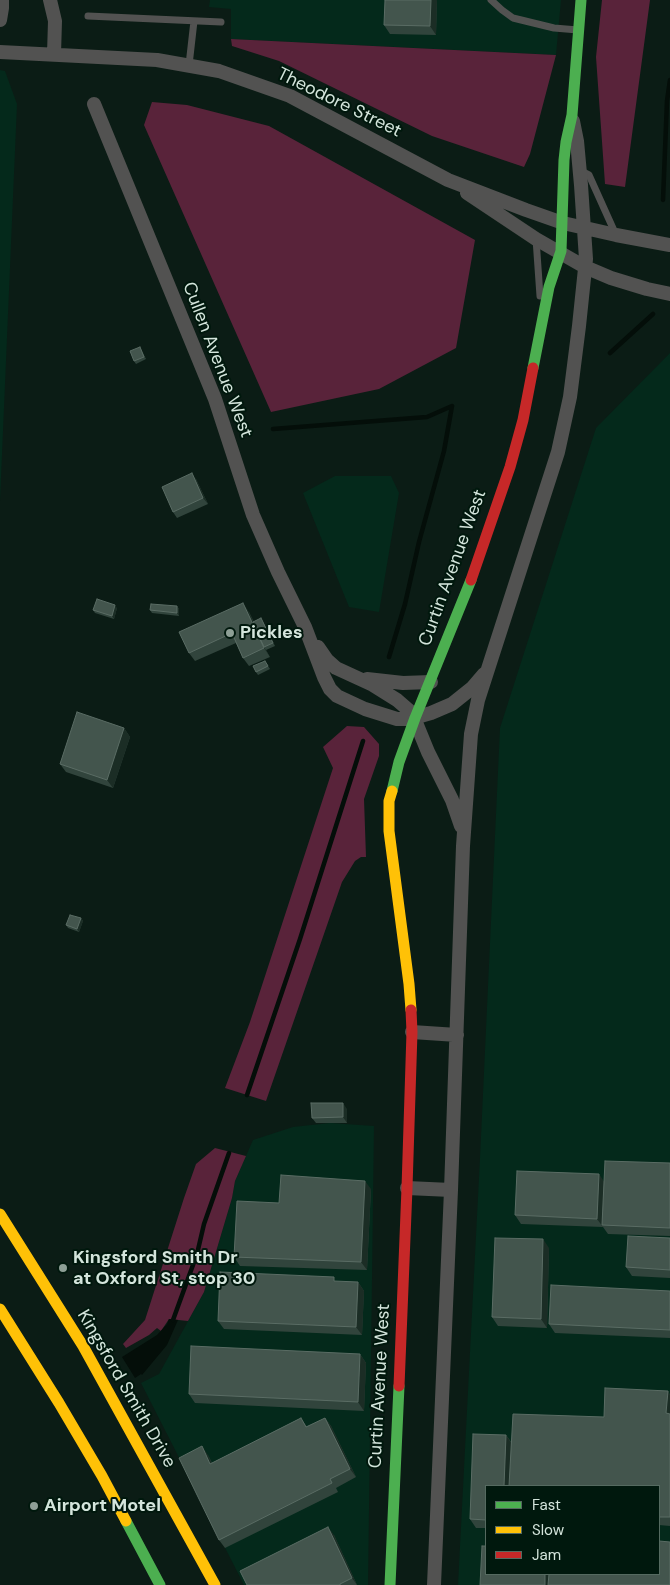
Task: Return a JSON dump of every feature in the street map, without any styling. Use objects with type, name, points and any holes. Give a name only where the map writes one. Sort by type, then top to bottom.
[{"type":"main road","name":"Curtin Avenue West","points":[[390,1585],[412,1032],[409,984],[390,843],[388,806],[395,775],[415,718],[466,595],[510,467],[523,420],[549,286],[561,253],[564,160],[572,115],[581,0]]},
{"type":"main road","name":"Kingsford Smith Drive","points":[[0,1214],[83,1346],[215,1585]]},
{"type":"main road","points":[[0,1309],[60,1403],[102,1476],[160,1585]]},
{"type":"street","points":[[0,20],[2,0]]},
{"type":"street","points":[[50,0],[55,21],[54,54]]},
{"type":"street","name":"Theodore Street","points":[[0,52],[157,60],[219,71],[290,96],[448,180],[536,239],[585,267],[616,280],[670,294]]},
{"type":"street","name":"Cullen Avenue West","points":[[94,104],[215,399],[243,487],[278,572],[306,627],[330,664],[373,685],[397,700],[408,708],[415,718],[428,752],[456,809],[462,830],[463,846]]},
{"type":"street","name":"Curtin Avenue West","points":[[434,1585],[463,846],[472,726],[475,710],[558,452],[570,397],[580,326],[585,267],[585,228],[577,141],[572,115]]},
{"type":"street","name":"Theodore Street","points":[[448,180],[563,223],[616,235],[670,244]]},
{"type":"street","name":"Cullen Avenue West","points":[[306,627],[324,677],[333,693],[349,703],[397,719],[415,718],[438,711],[457,701],[478,682],[490,664]]},
{"type":"street","points":[[352,675],[378,681],[431,682]]},
{"type":"street","points":[[412,1032],[457,1035]]},
{"type":"street","points":[[407,1188],[451,1190]]},
{"type":"lane","points":[[490,0],[513,18],[554,28],[578,30]]},
{"type":"lane","points":[[88,16],[221,22]]},
{"type":"lane","points":[[189,65],[194,21]]},
{"type":"lane","points":[[579,169],[589,175],[616,235]]},
{"type":"lane","points":[[536,239],[539,295],[546,307]]},
{"type":"shaded area","points":[[210,0],[561,0],[556,55],[231,39],[231,9],[209,7]]},
{"type":"shaded area","points":[[602,0],[650,0],[625,187],[605,184],[596,57]]},
{"type":"shaded area","points":[[231,39],[556,55],[530,154],[524,167],[432,136],[279,61],[232,46]]},
{"type":"shaded area","points":[[0,70],[5,71],[17,104],[0,501]]},
{"type":"shaded area","points":[[152,102],[187,105],[269,126],[475,240],[456,348],[379,389],[271,412],[144,125]]},
{"type":"shaded area","points":[[670,353],[670,1585],[458,1585],[500,728],[596,428]]},
{"type":"shaded area","points":[[335,476],[391,476],[399,493],[379,612],[349,607],[303,493]]},
{"type":"shaded area","points":[[347,726],[364,727],[379,744],[379,756],[364,799],[366,857],[361,857],[355,861],[342,882],[266,1101],[225,1088],[250,1022],[333,768],[323,747]]},
{"type":"shaded area","points":[[330,1123],[374,1126],[368,1585],[244,1585],[141,1383],[159,1374],[204,1292],[232,1198],[235,1181],[253,1140],[293,1127]]},
{"type":"shaded area","points":[[215,1148],[246,1156],[235,1181],[232,1198],[204,1292],[188,1321],[169,1319],[161,1331],[157,1328],[149,1335],[126,1348],[123,1344],[145,1320],[196,1164]]},
{"type":"shaded area","points":[[169,1319],[178,1320],[167,1345],[142,1375],[135,1378],[122,1357],[157,1335]]},
{"type":"building","points":[[385,0],[431,0],[430,26],[384,25]]},
{"type":"building","points":[[140,347],[144,357],[134,361],[130,351]]},
{"type":"building","points":[[192,473],[203,498],[173,512],[162,487]]},
{"type":"building","points":[[97,599],[115,605],[112,616],[93,610]]},
{"type":"building","name":"Pickles","points":[[243,603],[264,648],[243,658],[232,633],[189,653],[179,632]]},
{"type":"building","points":[[151,604],[177,606],[177,613],[150,610]]},
{"type":"building","points":[[261,618],[273,643],[264,647],[253,622]]},
{"type":"building","points":[[265,661],[268,666],[256,672],[253,666]]},
{"type":"building","points":[[77,712],[124,728],[107,780],[60,764]]},
{"type":"building","points":[[70,915],[81,918],[77,929],[66,925]]},
{"type":"building","points":[[311,1103],[343,1103],[343,1117],[312,1118]]},
{"type":"building","points":[[605,1161],[670,1163],[670,1228],[602,1225]]},
{"type":"building","points":[[517,1171],[599,1174],[597,1219],[515,1215]]},
{"type":"building","points":[[281,1175],[365,1181],[361,1262],[234,1257],[237,1201],[279,1203]]},
{"type":"building","points":[[628,1236],[670,1238],[670,1270],[626,1267]]},
{"type":"building","points":[[495,1238],[543,1239],[541,1319],[492,1317]]},
{"type":"building","points":[[220,1272],[334,1277],[334,1281],[358,1282],[356,1327],[218,1321]]},
{"type":"building","points":[[551,1285],[670,1291],[670,1330],[549,1324]]},
{"type":"building","points":[[191,1346],[360,1354],[358,1402],[189,1394]]},
{"type":"building","points":[[605,1388],[668,1391],[666,1413],[670,1414],[670,1517],[660,1517],[660,1485],[509,1485],[513,1414],[604,1417]]},
{"type":"building","points":[[301,1418],[306,1427],[325,1418],[350,1469],[330,1479],[332,1483],[219,1540],[179,1458],[202,1446],[210,1464]]},
{"type":"building","points":[[473,1434],[506,1435],[504,1485],[485,1485],[485,1520],[470,1519]]},
{"type":"building","points":[[328,1527],[352,1578],[340,1585],[247,1585],[240,1571]]},
{"type":"building","points":[[660,1541],[670,1542],[670,1585],[548,1585],[549,1575],[660,1575]]},
{"type":"building","points":[[482,1546],[485,1546],[485,1575],[545,1575],[545,1585],[480,1585]]},
{"type":"waterway","points":[[663,200],[667,101],[670,80]]},
{"type":"waterway","points":[[610,353],[653,314]]},
{"type":"waterway","points":[[273,429],[427,417],[452,406]]},
{"type":"waterway","points":[[389,657],[405,604],[419,542],[444,451],[452,406]]},
{"type":"waterway","points":[[247,1095],[300,939],[363,741]]},
{"type":"waterway","points":[[173,1320],[197,1254],[204,1224],[229,1153]]},
{"type":"traffic: fast","points":[[533,368],[549,287],[561,251],[564,160],[572,115],[581,0]]},
{"type":"traffic: fast","points":[[392,791],[399,762],[415,718],[471,580]]},
{"type":"traffic: fast","points":[[390,1585],[399,1386]]},
{"type":"traffic: fast","points":[[126,1521],[160,1585]]},
{"type":"traffic: slow","points":[[392,791],[389,801],[389,831],[411,1010]]},
{"type":"traffic: slow","points":[[0,1214],[83,1346],[215,1585]]},
{"type":"traffic: slow","points":[[0,1309],[59,1403],[126,1521]]},
{"type":"traffic: jam","points":[[471,580],[510,467],[523,420],[533,368]]},
{"type":"traffic: jam","points":[[399,1386],[412,1032],[411,1010]]},
{"type":"place","name":"Pickles","points":[[230,633]]},
{"type":"place","name":"Kingsford Smith Dr at Oxford St, stop 30","points":[[63,1268]]},
{"type":"place","name":"Airport Motel","points":[[34,1506]]}]
